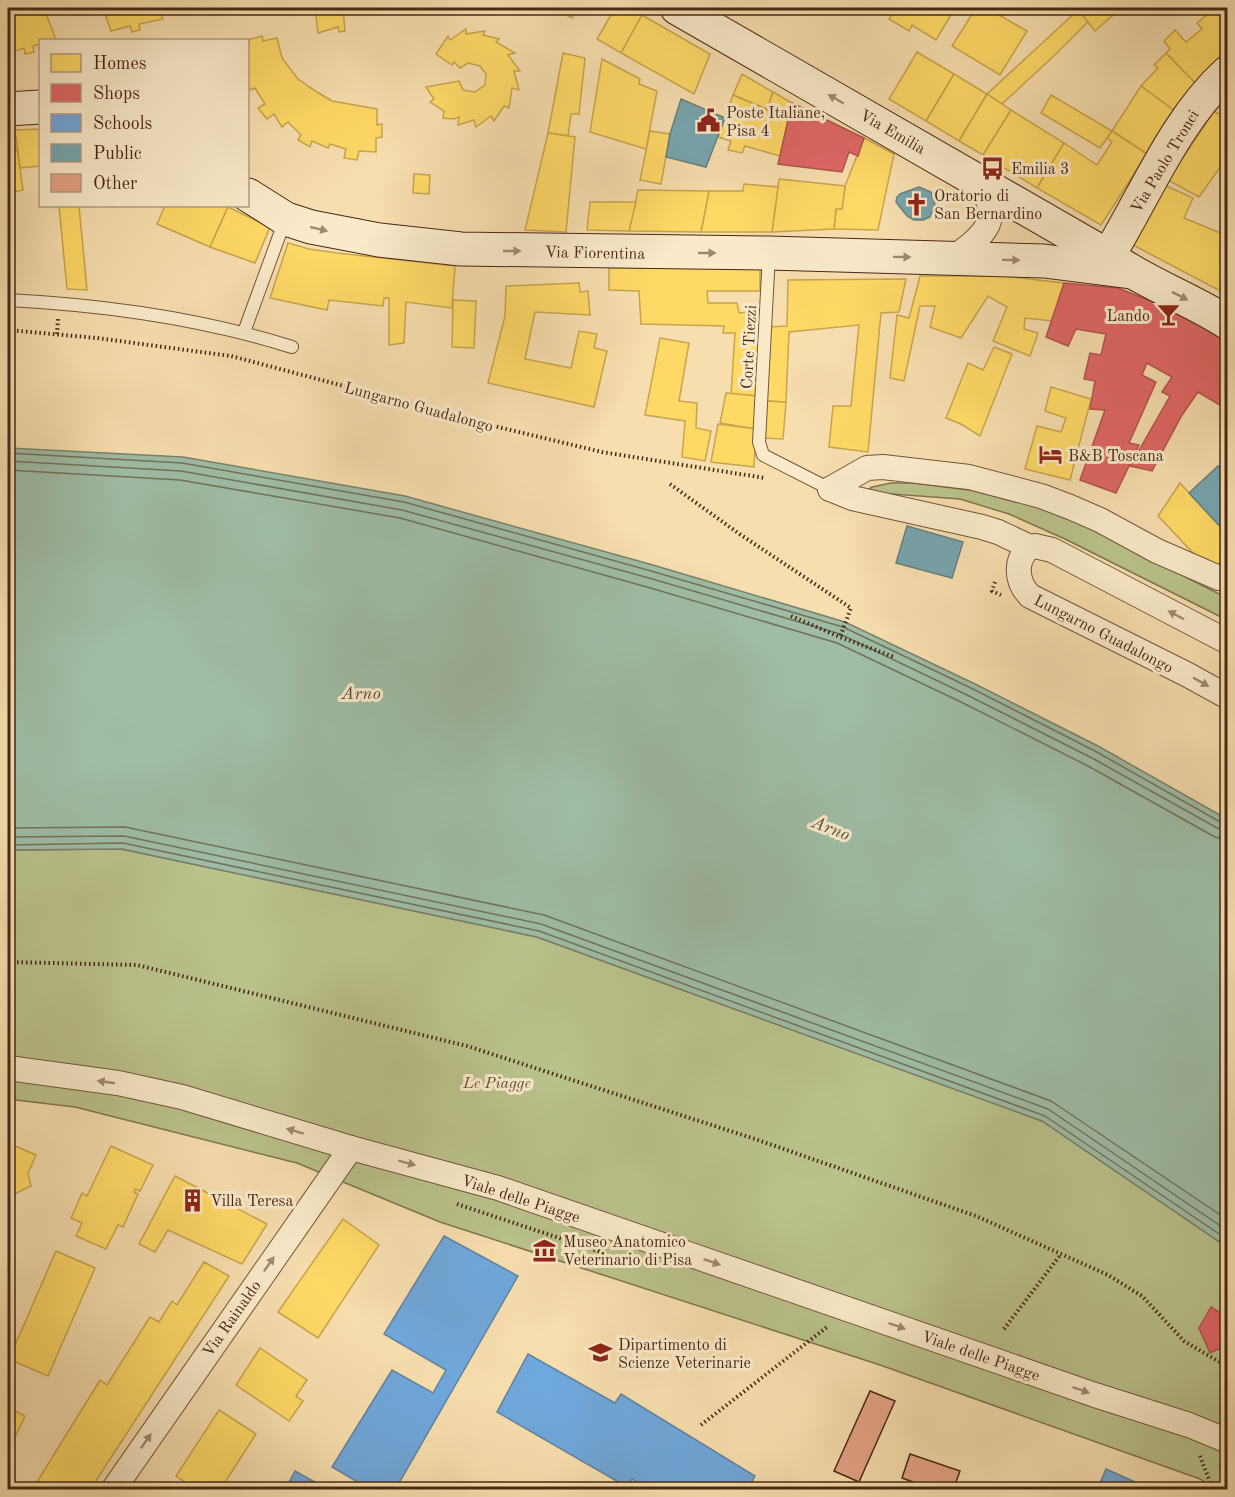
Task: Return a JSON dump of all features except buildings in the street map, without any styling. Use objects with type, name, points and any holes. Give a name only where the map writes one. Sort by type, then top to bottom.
[{"type":"main road","name":"Via Emilia","points":[[677,8],[1119,264]]},
{"type":"main road","name":"Via Paolo Tronci","points":[[1119,264],[1157,168],[1195,109],[1227,72]]},
{"type":"main road","points":[[8,109],[39,107]]},
{"type":"main road","name":"Via Fiorentina","points":[[249,196],[286,219],[325,230],[369,238],[461,249],[769,254],[1119,264]]},
{"type":"main road","points":[[1119,264],[1227,323]]},
{"type":"street","points":[[952,259],[976,241],[988,224],[990,200],[977,180]]},
{"type":"street","points":[[830,489],[867,468],[883,466],[969,477],[1041,496],[1100,520],[1157,551],[1219,578],[1227,579]]},
{"type":"street","points":[[830,489],[852,498],[998,532],[1030,547],[1052,550],[1227,642]]},
{"type":"street","name":"Lungarno Guadalongo","points":[[1030,547],[1021,558],[1018,575],[1025,591],[1030,596],[1227,697]]},
{"type":"street","name":"Viale delle Piagge","points":[[8,1068],[118,1083],[182,1097],[351,1148],[498,1188],[1095,1395],[1189,1425],[1227,1441]]},
{"type":"street","name":"Via Rainaldo","points":[[113,1490],[351,1148]]},
{"type":"lane","points":[[244,332],[286,219]]},
{"type":"lane","name":"Corte Tiezzi","points":[[769,254],[759,442],[763,456],[830,489]]},
{"type":"lane","points":[[8,300],[108,308],[244,332],[292,347]]},
{"type":"path","name":"Lungarno Guadalongo","points":[[8,330],[97,338],[231,356],[602,452],[772,479]]},
{"type":"path","points":[[670,484],[741,535],[851,608],[840,637]]},
{"type":"path","points":[[791,616],[894,657]]},
{"type":"path","points":[[8,962],[137,965],[468,1046],[788,1150],[976,1216],[1108,1275],[1142,1296],[1184,1341],[1227,1367]]},
{"type":"path","points":[[1004,1329],[1061,1254]]},
{"type":"path","points":[[701,1425],[850,1310]]},
{"type":"path","points":[[1198,1450],[1213,1490]]},
{"type":"green space","points":[[891,483],[913,483],[993,493],[1038,502],[1227,598],[1227,620],[1065,539],[1009,514],[960,499],[864,492],[872,487]]},
{"type":"green space","name":"Le Piagge","points":[[121,849],[537,937],[1042,1121],[1227,1247],[1227,1489],[1209,1489],[1200,1479],[880,1365],[440,1222],[297,1163],[75,1107],[8,1099],[8,850]]},
{"type":"water","name":"Arno","points":[[8,448],[183,457],[405,496],[653,565],[845,622],[1098,746],[1227,819],[1227,1247],[1042,1121],[537,937],[122,849],[8,850]]},
{"type":"place","name":"Poste Italiane, Pisa 4","points":[[708,121]]},
{"type":"place","name":"Emilia 3","points":[[993,168]]},
{"type":"place","name":"Oratorio di San Bernardino","points":[[916,204]]},
{"type":"place","name":"Lando","points":[[1168,315]]},
{"type":"place","name":"B&B Toscana","points":[[1050,455]]},
{"type":"place","name":"Villa Teresa","points":[[192,1200]]},
{"type":"place","name":"Museo Anatomico Veterinario di Pisa","points":[[545,1250]]},
{"type":"place","name":"Dipartimento di Scienze Veterinarie","points":[[600,1353]]}]
